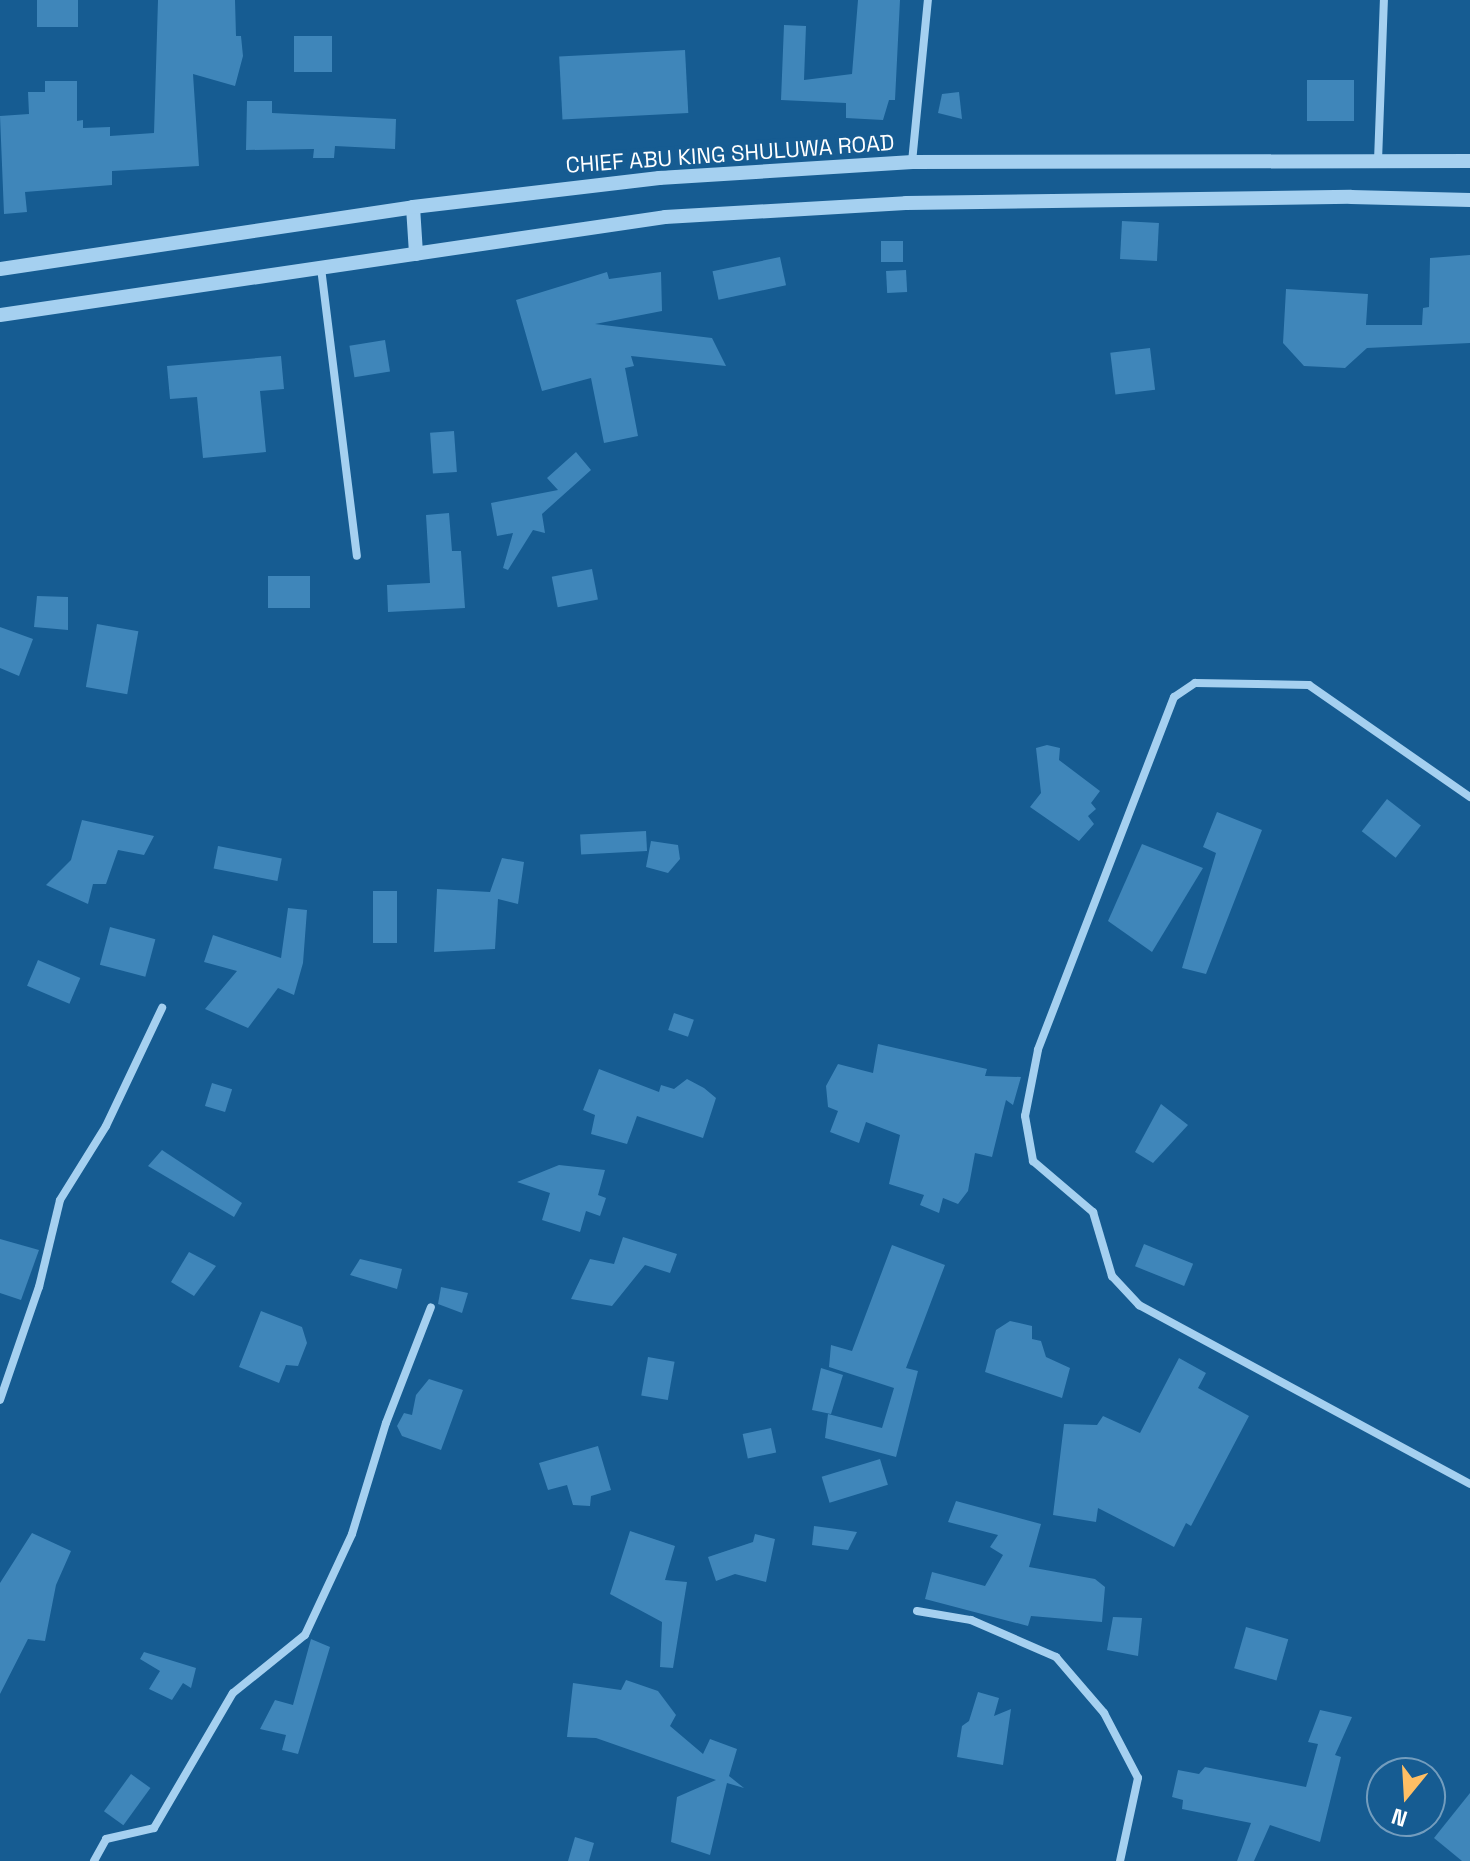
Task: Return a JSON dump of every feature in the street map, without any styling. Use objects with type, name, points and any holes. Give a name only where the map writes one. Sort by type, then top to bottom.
[{"type":"street","points":[[912,162],[928,0]]},
{"type":"street","points":[[1378,161],[1384,0]]},
{"type":"street","name":"CHIEF ABU KING SHULUWA ROAD","points":[[0,269],[413,207],[659,178],[912,162],[1470,161]]},
{"type":"street","points":[[0,315],[665,217],[906,203],[1351,197],[1470,200]]},
{"type":"street","points":[[413,207],[416,254]]},
{"type":"street","points":[[321,268],[357,556]]},
{"type":"street","points":[[1470,797],[1309,685],[1195,683],[1174,697],[1038,1050],[1025,1116],[1033,1161],[1093,1212],[1112,1276],[1139,1305],[1470,1484]]},
{"type":"street","points":[[0,1400],[39,1287],[60,1200],[106,1126],[162,1008]]},
{"type":"street","points":[[94,1861],[106,1839],[154,1828],[233,1693],[305,1635],[352,1534],[386,1423],[431,1307]]},
{"type":"street","points":[[917,1611],[971,1620],[1056,1657],[1104,1713],[1138,1778],[1120,1861]]},
{"type":"building","points":[[37,0],[78,0],[78,27],[37,27]]},
{"type":"building","points":[[158,0],[235,0],[236,36],[241,36],[243,56],[235,86],[193,74],[199,166],[112,171],[112,185],[25,192],[27,212],[4,214],[0,116],[29,114],[28,92],[45,92],[45,81],[77,81],[77,121],[83,120],[83,128],[110,127],[110,136],[154,133]]},
{"type":"building","points":[[858,0],[900,0],[895,100],[889,100],[883,120],[846,118],[846,103],[781,100],[784,25],[806,26],[804,80],[852,74]]},
{"type":"building","points":[[294,36],[332,36],[332,72],[294,72]]},
{"type":"building","points":[[685,50],[688,113],[562,120],[559,57]]},
{"type":"building","points":[[1307,80],[1354,80],[1354,121],[1307,121]]},
{"type":"building","points":[[959,92],[962,119],[938,113],[942,94]]},
{"type":"building","points":[[247,101],[272,101],[272,113],[396,119],[395,149],[335,146],[334,158],[313,158],[314,149],[246,150]]},
{"type":"building","points":[[1122,221],[1159,223],[1157,261],[1120,259]]},
{"type":"building","points":[[881,241],[903,241],[903,262],[881,262]]},
{"type":"building","points":[[1470,255],[1470,343],[1367,348],[1345,368],[1304,366],[1283,343],[1286,289],[1368,294],[1366,325],[1422,325],[1423,308],[1429,307],[1430,258]]},
{"type":"building","points":[[780,257],[786,285],[719,300],[713,271]]},
{"type":"building","points":[[906,270],[907,292],[887,293],[886,271]]},
{"type":"building","points":[[607,272],[609,279],[661,272],[662,311],[595,324],[712,338],[726,366],[631,356],[634,366],[625,368],[638,436],[604,443],[591,378],[542,391],[516,300]]},
{"type":"building","points":[[385,340],[390,372],[354,377],[349,346]]},
{"type":"building","points":[[1150,348],[1155,390],[1115,395],[1110,353]]},
{"type":"building","points":[[281,356],[284,389],[260,391],[266,452],[203,458],[197,397],[170,399],[167,366]]},
{"type":"building","points":[[454,431],[457,472],[433,474],[430,433]]},
{"type":"building","points":[[576,452],[591,470],[542,514],[545,533],[533,530],[508,570],[503,568],[513,533],[497,536],[491,503],[558,490],[547,478]]},
{"type":"building","points":[[449,513],[452,551],[461,551],[465,608],[388,612],[387,585],[430,583],[426,515]]},
{"type":"building","points":[[592,569],[598,599],[558,607],[552,577]]},
{"type":"building","points":[[268,576],[310,576],[310,608],[268,608]]},
{"type":"building","points":[[37,596],[68,597],[68,630],[34,627]]},
{"type":"building","points":[[97,624],[138,631],[127,694],[86,687]]},
{"type":"building","points":[[0,627],[33,639],[19,676],[0,668]]},
{"type":"building","points":[[1047,745],[1060,748],[1059,760],[1100,791],[1091,803],[1096,809],[1088,816],[1094,824],[1079,841],[1030,807],[1041,793],[1036,748]]},
{"type":"building","points":[[1387,799],[1421,825],[1396,858],[1362,831]]},
{"type":"building","points":[[1217,812],[1262,830],[1206,974],[1182,968],[1216,853],[1203,847]]},
{"type":"building","points":[[82,820],[154,836],[144,855],[118,850],[106,884],[93,884],[88,904],[46,885],[71,860]]},
{"type":"building","points":[[646,831],[647,851],[581,854],[580,834]]},
{"type":"building","points":[[651,841],[678,845],[680,859],[668,873],[646,867]]},
{"type":"building","points":[[1142,844],[1203,868],[1152,952],[1108,921]]},
{"type":"building","points":[[218,846],[282,858],[277,881],[214,869]]},
{"type":"building","points":[[502,858],[524,862],[518,904],[498,899],[495,949],[434,952],[437,889],[490,892]]},
{"type":"building","points":[[373,891],[397,891],[397,943],[373,943]]},
{"type":"building","points":[[288,908],[307,910],[303,963],[294,995],[278,988],[248,1028],[205,1009],[237,971],[204,962],[213,935],[281,958]]},
{"type":"building","points":[[110,927],[155,939],[145,977],[100,965]]},
{"type":"building","points":[[38,960],[80,978],[69,1004],[27,986]]},
{"type":"building","points":[[674,1013],[694,1020],[688,1037],[668,1030]]},
{"type":"building","points":[[878,1044],[987,1069],[985,1076],[1021,1077],[1013,1105],[1006,1100],[992,1157],[975,1153],[968,1191],[958,1204],[943,1198],[939,1213],[920,1205],[924,1195],[889,1184],[900,1135],[866,1122],[859,1143],[830,1132],[838,1111],[828,1107],[826,1086],[838,1064],[873,1073]]},
{"type":"building","points":[[599,1069],[659,1092],[661,1085],[674,1089],[687,1079],[704,1088],[716,1098],[703,1138],[637,1116],[627,1144],[591,1134],[595,1115],[583,1110]]},
{"type":"building","points":[[212,1083],[232,1089],[225,1112],[205,1106]]},
{"type":"building","points":[[1161,1104],[1188,1125],[1153,1163],[1135,1152]]},
{"type":"building","points":[[162,1150],[242,1203],[234,1217],[148,1166]]},
{"type":"building","points":[[559,1165],[605,1170],[598,1195],[606,1198],[600,1216],[586,1211],[580,1232],[542,1220],[550,1193],[517,1182]]},
{"type":"building","points":[[623,1237],[677,1254],[670,1273],[645,1265],[612,1306],[571,1299],[590,1259],[614,1264]]},
{"type":"building","points":[[0,1239],[39,1250],[21,1300],[0,1293]]},
{"type":"building","points":[[1144,1244],[1193,1264],[1184,1286],[1135,1266]]},
{"type":"building","points":[[892,1245],[945,1265],[906,1368],[918,1371],[896,1457],[825,1438],[828,1414],[882,1428],[894,1388],[829,1367],[831,1345],[852,1351]]},
{"type":"building","points":[[189,1252],[216,1266],[194,1296],[171,1282]]},
{"type":"building","points":[[360,1259],[402,1269],[397,1289],[350,1275]]},
{"type":"building","points":[[441,1287],[468,1293],[462,1313],[438,1304]]},
{"type":"building","points":[[261,1311],[302,1327],[307,1343],[298,1366],[286,1365],[279,1383],[239,1367]]},
{"type":"building","points":[[1010,1321],[1032,1326],[1032,1339],[1041,1341],[1046,1357],[1070,1368],[1062,1398],[985,1372],[996,1330]]},
{"type":"building","points":[[648,1357],[675,1362],[668,1400],[641,1395]]},
{"type":"building","points":[[1179,1358],[1206,1373],[1198,1388],[1249,1416],[1191,1526],[1186,1523],[1174,1547],[1098,1508],[1096,1522],[1053,1515],[1064,1424],[1097,1425],[1103,1416],[1140,1433]]},
{"type":"building","points":[[821,1368],[843,1375],[831,1414],[812,1410]]},
{"type":"building","points":[[429,1379],[463,1390],[441,1450],[402,1436],[397,1426],[404,1413],[412,1415],[416,1395]]},
{"type":"building","points":[[771,1428],[776,1452],[748,1458],[743,1434]]},
{"type":"building","points":[[598,1446],[611,1490],[591,1496],[590,1506],[573,1505],[567,1485],[548,1490],[539,1463]]},
{"type":"building","points":[[880,1459],[888,1485],[830,1503],[822,1477]]},
{"type":"building","points":[[956,1501],[1041,1524],[1029,1567],[1095,1579],[1105,1587],[1102,1622],[1031,1616],[1028,1626],[925,1599],[932,1572],[985,1586],[1003,1555],[990,1547],[998,1535],[948,1522]]},
{"type":"building","points":[[814,1526],[857,1532],[848,1550],[812,1545]]},
{"type":"building","points":[[630,1531],[675,1546],[665,1580],[687,1582],[673,1668],[660,1667],[662,1622],[610,1594]]},
{"type":"building","points":[[32,1533],[71,1551],[56,1585],[45,1641],[28,1639],[0,1694],[0,1583]]},
{"type":"building","points":[[755,1534],[775,1539],[766,1582],[735,1574],[716,1581],[708,1557],[753,1542]]},
{"type":"building","points":[[1113,1617],[1142,1618],[1138,1656],[1107,1650]]},
{"type":"building","points":[[1246,1627],[1288,1639],[1276,1680],[1234,1668]]},
{"type":"building","points":[[311,1639],[330,1647],[298,1754],[282,1750],[286,1735],[260,1729],[275,1700],[293,1705]]},
{"type":"building","points":[[144,1652],[196,1668],[191,1688],[183,1683],[172,1700],[149,1689],[160,1671],[140,1659]]},
{"type":"building","points":[[626,1680],[658,1691],[676,1715],[670,1726],[703,1754],[710,1739],[737,1749],[729,1776],[744,1788],[727,1783],[710,1855],[671,1842],[677,1797],[716,1780],[596,1738],[567,1737],[573,1683],[621,1690]]},
{"type":"building","points":[[978,1692],[999,1698],[994,1716],[1011,1709],[1003,1765],[957,1757],[962,1726],[969,1721]]},
{"type":"building","points":[[1320,1710],[1352,1717],[1335,1755],[1341,1757],[1320,1842],[1270,1825],[1254,1861],[1237,1861],[1251,1823],[1182,1809],[1183,1800],[1172,1797],[1178,1770],[1199,1774],[1205,1767],[1306,1787],[1318,1744],[1308,1742]]},
{"type":"building","points":[[131,1774],[150,1788],[123,1825],[104,1811]]},
{"type":"building","points":[[1470,1793],[1470,1861],[1462,1861],[1434,1838],[1446,1837],[1446,1823]]},
{"type":"building","points":[[575,1837],[594,1843],[589,1861],[568,1861]]}]
